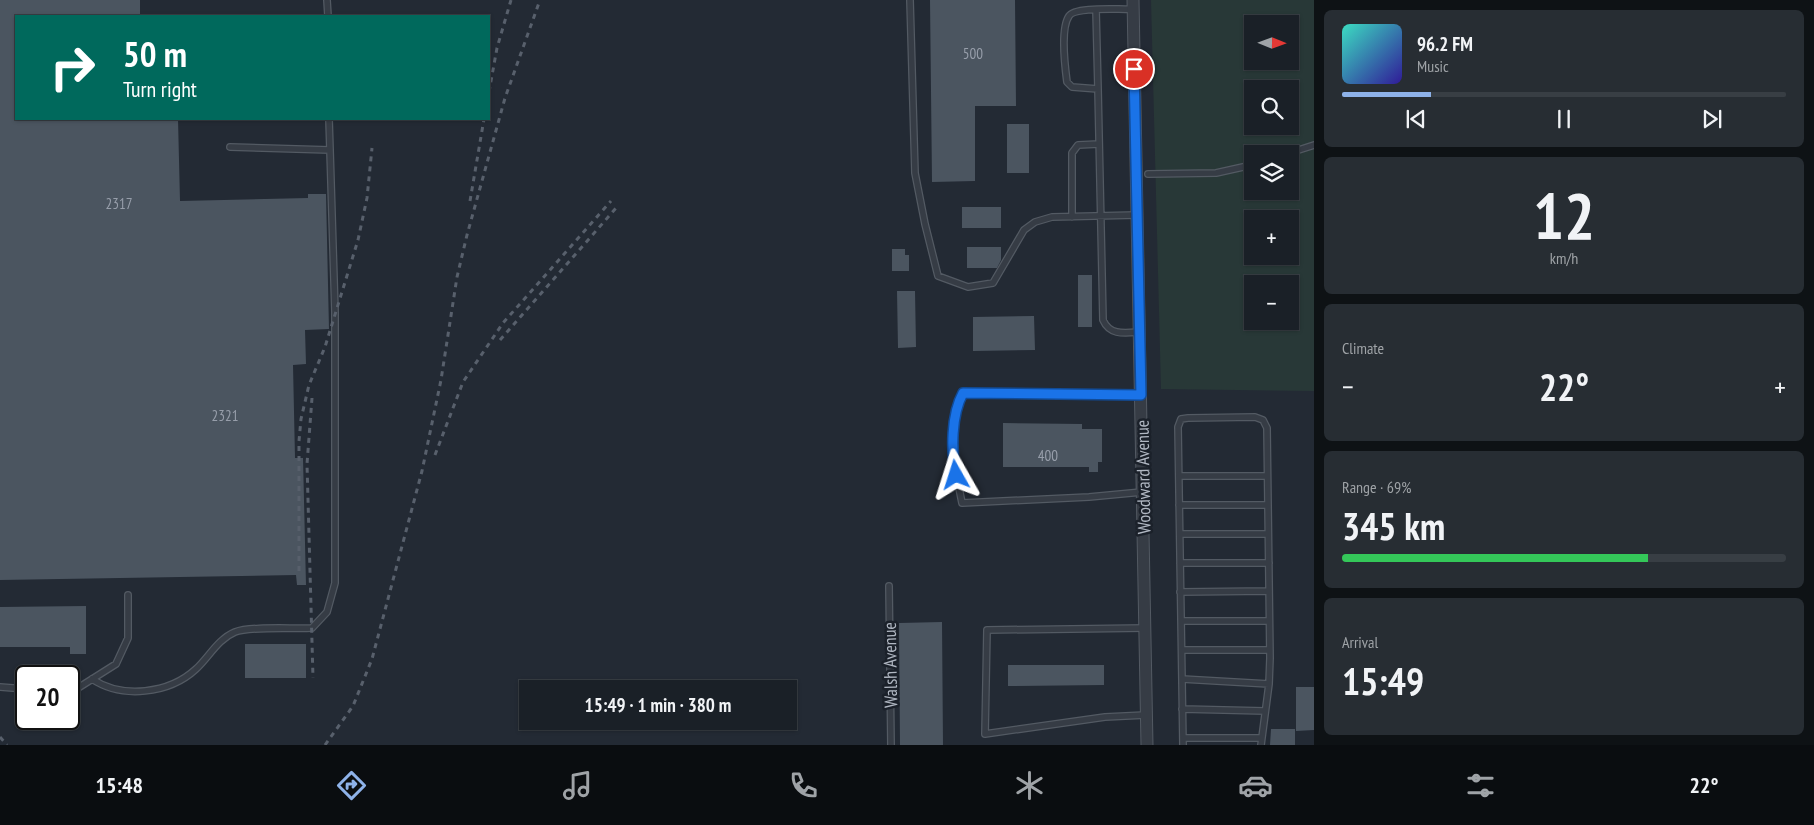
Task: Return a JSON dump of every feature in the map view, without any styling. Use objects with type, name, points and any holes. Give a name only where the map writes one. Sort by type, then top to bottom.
[{"type":"street","name":"Woodward Avenue","points":[[1133,4],[1147,745]]},
{"type":"lane","points":[[327,0],[328,15]]},
{"type":"lane","points":[[910,0],[915,172],[938,276],[968,286],[993,283],[1024,230],[1035,222],[1052,217],[1137,215]]},
{"type":"lane","points":[[1098,89],[1072,87],[1067,82],[1065,31],[1069,16],[1074,12],[1133,4]]},
{"type":"lane","points":[[1096,10],[1103,320],[1106,328],[1113,332],[1140,332]]},
{"type":"lane","points":[[92,679],[104,686],[130,691],[167,687],[195,670],[225,637],[236,631],[312,628],[327,612],[335,583],[335,312],[330,120]]},
{"type":"lane","points":[[1072,216],[1072,153],[1078,145],[1099,144]]},
{"type":"lane","points":[[1299,150],[1314,145]]},
{"type":"lane","points":[[230,147],[330,150]]},
{"type":"lane","points":[[1148,174],[1216,173],[1244,167]]},
{"type":"lane","points":[[1141,395],[963,393],[957,405],[953,461],[962,503],[1089,497],[1143,492]]},
{"type":"lane","points":[[1183,745],[1178,427],[1181,419],[1255,417],[1263,420],[1267,428],[1270,650],[1269,684],[1261,745]]},
{"type":"lane","points":[[1179,476],[1267,476]]},
{"type":"lane","points":[[1179,505],[1268,505]]},
{"type":"lane","points":[[1180,534],[1268,534]]},
{"type":"lane","points":[[1180,563],[1269,563]]},
{"type":"lane","name":"Walsh Avenue","points":[[889,586],[891,745]]},
{"type":"lane","points":[[1180,592],[1269,591]]},
{"type":"lane","points":[[80,687],[116,664],[128,638],[128,595]]},
{"type":"lane","points":[[1181,621],[1269,621]]},
{"type":"lane","points":[[1146,628],[987,630],[985,734],[1105,717],[1146,715]]},
{"type":"lane","points":[[1182,650],[1270,650]]},
{"type":"lane","points":[[1182,679],[1269,684]]},
{"type":"lane","points":[[0,687],[15,688]]},
{"type":"lane","points":[[1182,709],[1265,711]]},
{"type":"lane","points":[[1183,738],[1261,738]]},
{"type":"shaded area","points":[[1151,0],[1314,0],[1314,391],[1161,389]]},
{"type":"building","points":[[0,0],[140,0],[140,15],[15,15],[15,120],[178,120],[180,201],[308,198],[308,194],[326,194],[329,329],[305,330],[306,364],[293,365],[295,458],[303,458],[306,585],[297,585],[296,575],[0,580]]},
{"type":"building","points":[[930,0],[1015,0],[1016,106],[975,106],[975,181],[932,182]]},
{"type":"building","points":[[1007,124],[1029,124],[1029,173],[1007,173]]},
{"type":"building","points":[[962,207],[1001,207],[1001,228],[962,228]]},
{"type":"building","points":[[967,247],[1001,247],[1001,260],[997,268],[967,268]]},
{"type":"building","points":[[892,249],[905,249],[905,255],[909,255],[909,271],[892,271]]},
{"type":"building","points":[[1078,275],[1092,275],[1092,327],[1078,327]]},
{"type":"building","points":[[897,291],[915,291],[916,347],[898,348]]},
{"type":"building","points":[[1034,316],[1035,350],[973,351],[973,317]]},
{"type":"building","points":[[1003,423],[1082,424],[1082,429],[1102,429],[1102,462],[1098,462],[1098,472],[1089,472],[1089,467],[1003,467]]},
{"type":"building","points":[[86,606],[86,654],[70,654],[70,647],[0,647],[0,607]]},
{"type":"building","points":[[942,622],[943,745],[900,745],[899,623]]},
{"type":"building","points":[[245,644],[306,644],[306,678],[245,678]]},
{"type":"building","points":[[1008,665],[1104,665],[1104,685],[1008,686]]},
{"type":"building","points":[[1296,687],[1314,687],[1314,730],[1296,731]]},
{"type":"building","points":[[1271,729],[1295,729],[1295,745],[1270,745]]},
{"type":"railway","points":[[490,86],[497,48],[511,0]]},
{"type":"railway","points":[[325,745],[353,706],[372,659],[422,471],[441,380],[457,277],[467,235],[505,98],[540,0]]},
{"type":"railway","points":[[470,201],[484,120]]},
{"type":"railway","points":[[299,571],[299,441],[301,419],[309,385],[325,347],[358,240],[367,198],[372,148]]},
{"type":"railway","points":[[435,455],[463,382],[503,323],[611,201]]},
{"type":"railway","points":[[500,340],[617,207]]},
{"type":"railway","points":[[312,398],[307,464],[313,678]]},
{"type":"railway","points":[[0,737],[7,745]]},
{"type":"route","points":[[956,475],[953,461],[957,405],[963,393],[1141,395],[1134,69]]}]
